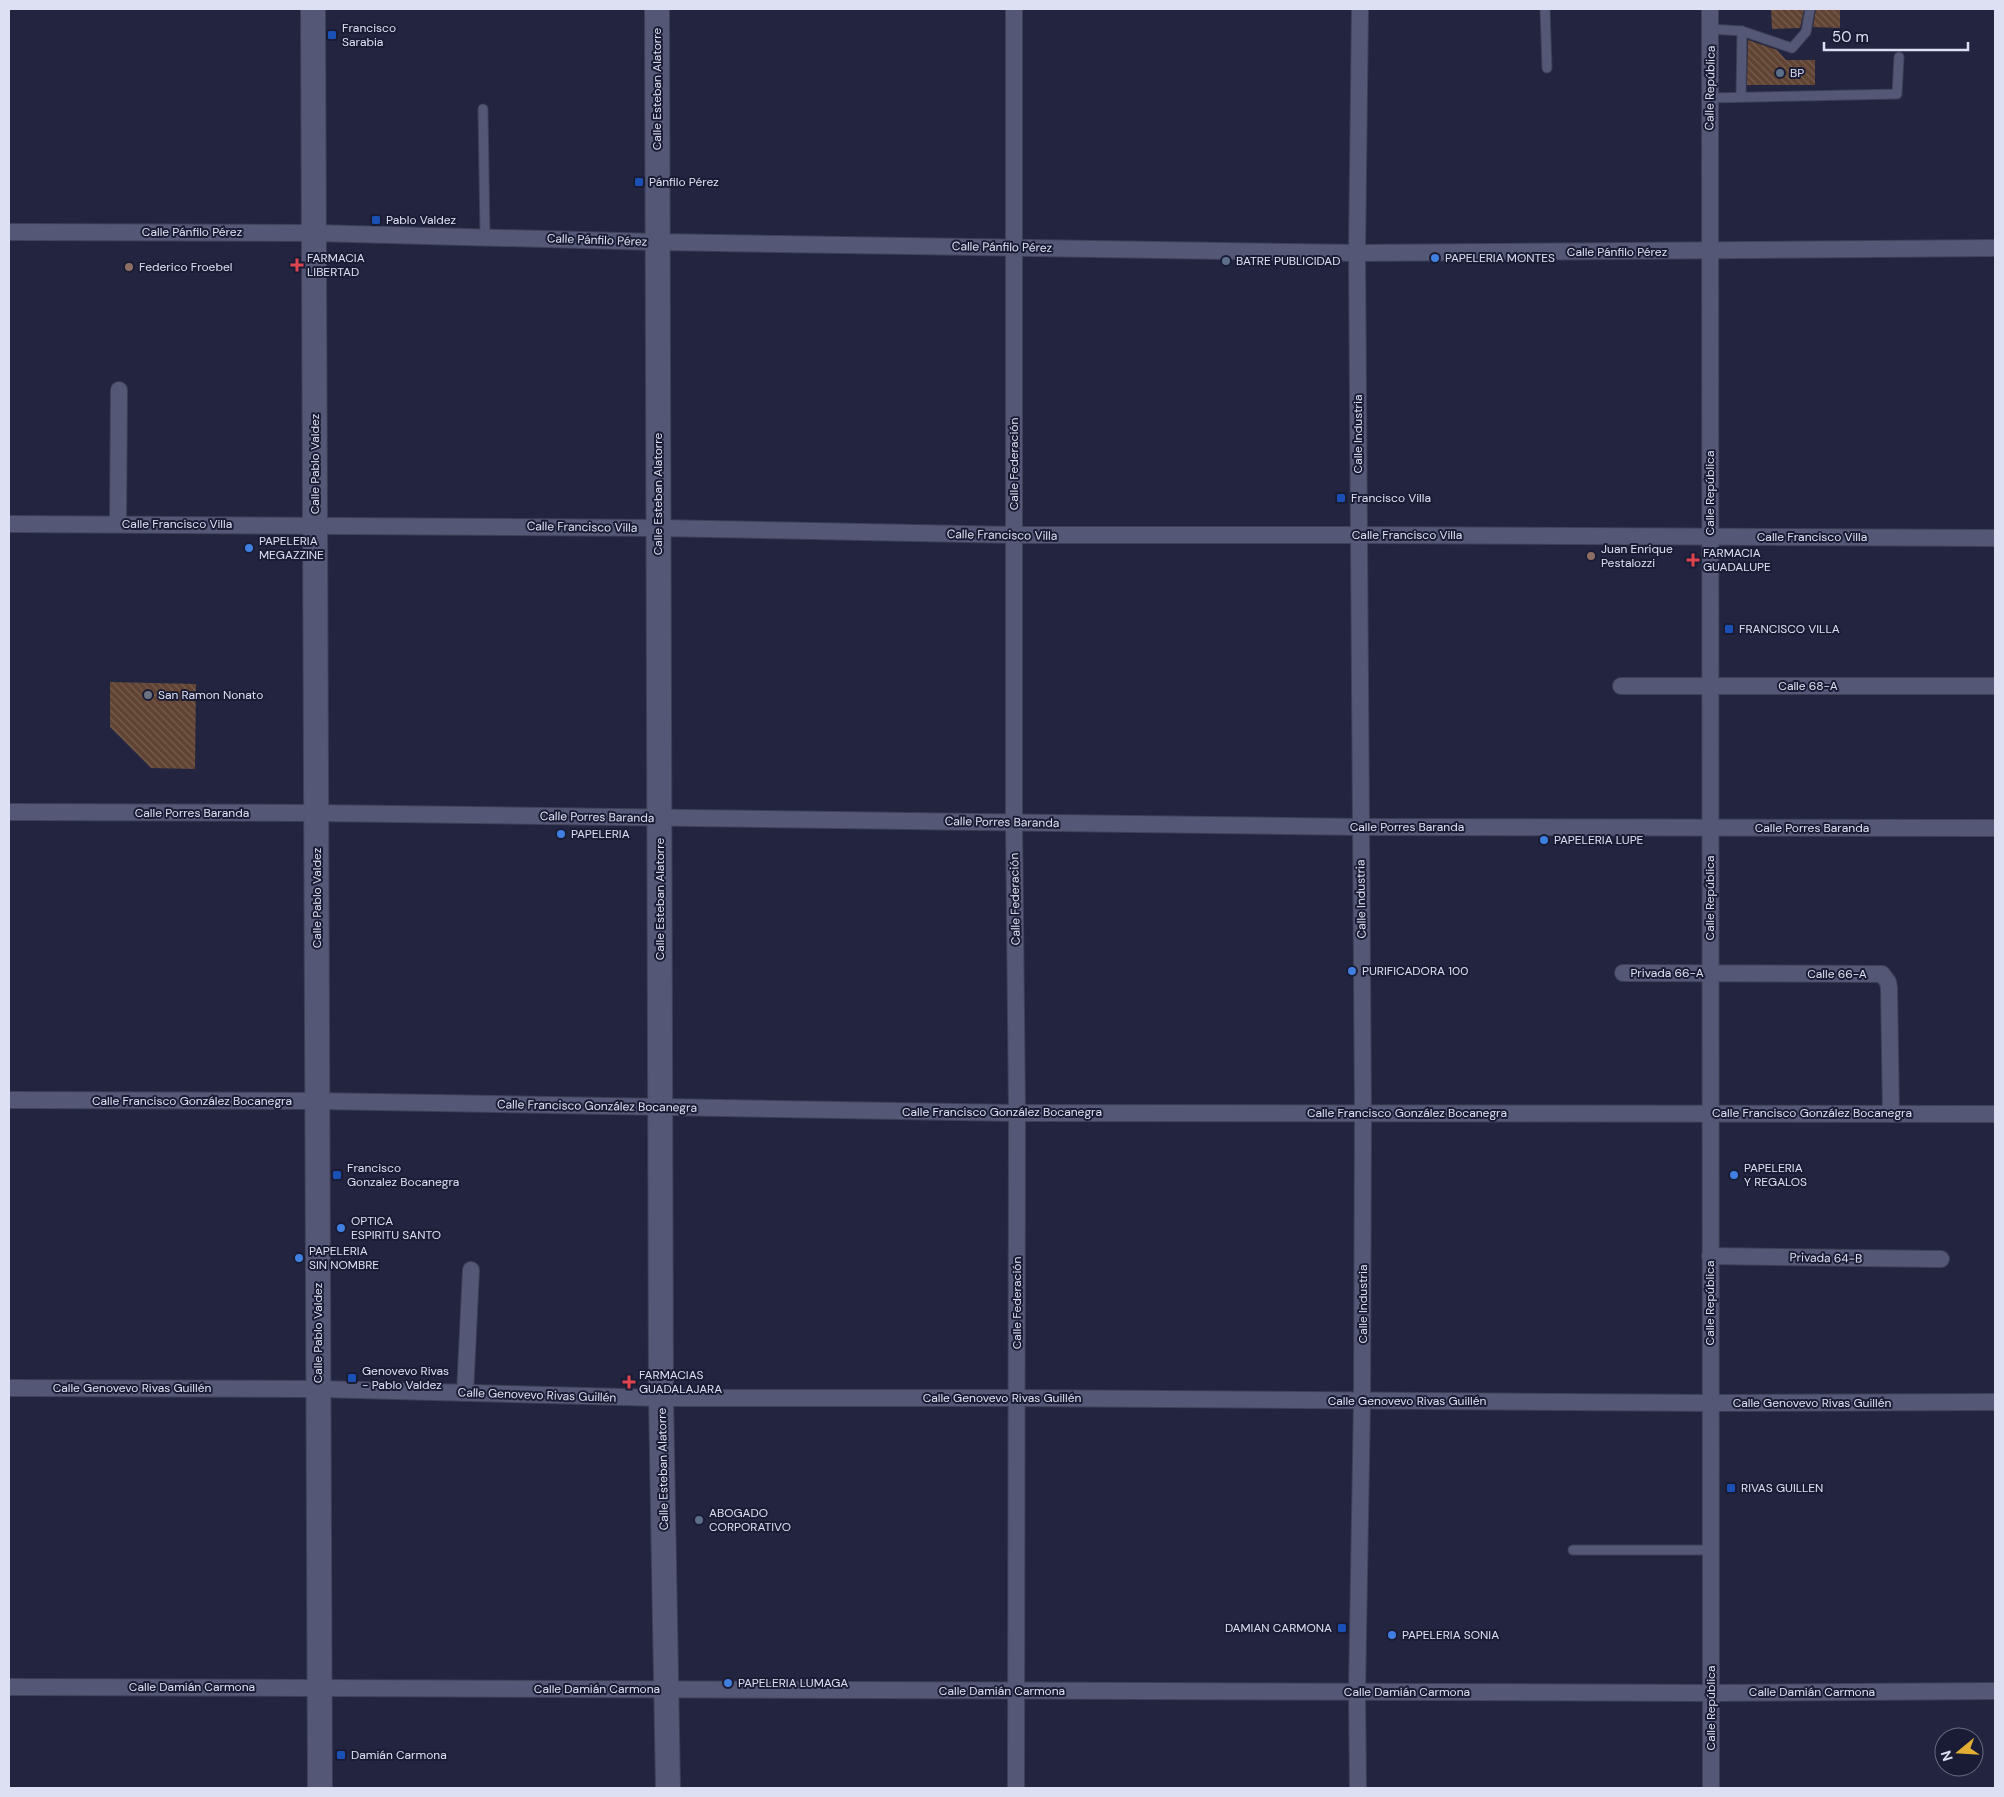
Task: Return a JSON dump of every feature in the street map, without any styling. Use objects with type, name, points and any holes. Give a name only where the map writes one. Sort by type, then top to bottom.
[{"type":"street","name":"Calle Pablo Valdez","points":[[313,9],[320,1788]]},
{"type":"street","name":"Calle Esteban Alatorre","points":[[656,9],[661,1398],[668,1788]]},
{"type":"street","name":"Calle Federación","points":[[1014,9],[1014,822],[1017,1112],[1016,1788]]},
{"type":"street","name":"Calle Industria","points":[[1358,1788],[1357,1692],[1362,1401],[1363,1113],[1358,535],[1360,9]]},
{"type":"street","name":"Calle República","points":[[1710,9],[1711,1788]]},
{"type":"street","name":"Calle Pánfilo Pérez","points":[[9,232],[314,233],[656,242],[1358,253],[1709,252],[1995,248]]},
{"type":"street","points":[[118,524],[119,390]]},
{"type":"street","name":"Calle Francisco Villa","points":[[9,524],[315,524],[1014,535],[1995,538]]},
{"type":"street","name":"Calle 68-A","points":[[1621,686],[1995,686]]},
{"type":"street","name":"Calle Porres Baranda","points":[[9,812],[316,813],[1360,827],[1995,828]]},
{"type":"street","name":"Privada 66-A","points":[[1623,973],[1710,973]]},
{"type":"street","name":"Calle 66-A","points":[[1710,973],[1880,974],[1885,976],[1889,988],[1891,1114]]},
{"type":"street","name":"Calle Francisco González Bocanegra","points":[[9,1100],[317,1101],[661,1108],[1017,1112],[1995,1114]]},
{"type":"street","name":"Privada 64-B","points":[[1710,1256],[1942,1258]]},
{"type":"street","points":[[466,1393],[471,1270]]},
{"type":"street","name":"Calle Genovevo Rivas Guillén","points":[[9,1388],[319,1389],[661,1398],[1016,1398],[1710,1403],[1995,1402]]},
{"type":"street","name":"Calle Damián Carmona","points":[[9,1687],[1711,1693],[1995,1691]]},
{"type":"lane","points":[[1545,9],[1547,68]]},
{"type":"lane","points":[[1710,29],[1742,30],[1792,48],[1806,32],[1810,9]]},
{"type":"lane","points":[[1741,98],[1742,30]]},
{"type":"lane","points":[[1709,98],[1897,94],[1899,57]]},
{"type":"lane","points":[[484,109],[485,238]]},
{"type":"lane","points":[[1573,1550],[1712,1550]]},
{"type":"building","points":[[1771,9],[1804,9],[1800,28],[1772,29]]},
{"type":"building","points":[[1816,9],[1840,9],[1840,28],[1813,27]]},
{"type":"building","name":"BP","points":[[1748,40],[1777,50],[1786,60],[1815,60],[1815,85],[1747,85]]},
{"type":"building","points":[[110,682],[196,684],[195,769],[151,768],[110,727]]},
{"type":"place","name":"Francisco Sarabia","points":[[332,35]]},
{"type":"place","name":"BP","points":[[1780,73]]},
{"type":"place","name":"Pánfilo Pérez","points":[[639,182]]},
{"type":"place","name":"Pablo Valdez","points":[[376,220]]},
{"type":"place","name":"PAPELERIA MONTES","points":[[1435,258]]},
{"type":"place","name":"BATRE PUBLICIDAD","points":[[1226,261]]},
{"type":"place","name":"FARMACIA LIBERTAD","points":[[297,265]]},
{"type":"place","name":"Federico Froebel","points":[[129,267]]},
{"type":"place","name":"Francisco Villa","points":[[1341,498]]},
{"type":"place","name":"PAPELERIA MEGAZZINE","points":[[249,548]]},
{"type":"place","name":"Juan Enrique Pestalozzi","points":[[1591,556]]},
{"type":"place","name":"FARMACIA GUADALUPE","points":[[1693,560]]},
{"type":"place","name":"FRANCISCO VILLA","points":[[1729,629]]},
{"type":"place","name":"San Ramon Nonato","points":[[148,695]]},
{"type":"place","name":"PAPELERIA","points":[[561,834]]},
{"type":"place","name":"PAPELERIA LUPE","points":[[1544,840]]},
{"type":"place","name":"PURIFICADORA 100","points":[[1352,971]]},
{"type":"place","name":"Francisco Gonzalez Bocanegra","points":[[337,1175]]},
{"type":"place","name":"PAPELERIA Y REGALOS","points":[[1734,1175]]},
{"type":"place","name":"OPTICA ESPIRITU SANTO","points":[[341,1228]]},
{"type":"place","name":"PAPELERIA SIN NOMBRE","points":[[299,1258]]},
{"type":"place","name":"Genovevo Rivas - Pablo Valdez","points":[[352,1378]]},
{"type":"place","name":"FARMACIAS GUADALAJARA","points":[[629,1382]]},
{"type":"place","name":"RIVAS GUILLEN","points":[[1731,1488]]},
{"type":"place","name":"ABOGADO CORPORATIVO","points":[[699,1520]]},
{"type":"place","name":"DAMIAN CARMONA","points":[[1342,1628]]},
{"type":"place","name":"PAPELERIA SONIA","points":[[1392,1635]]},
{"type":"place","name":"PAPELERIA LUMAGA","points":[[728,1683]]},
{"type":"place","name":"Damián Carmona","points":[[341,1755]]}]
